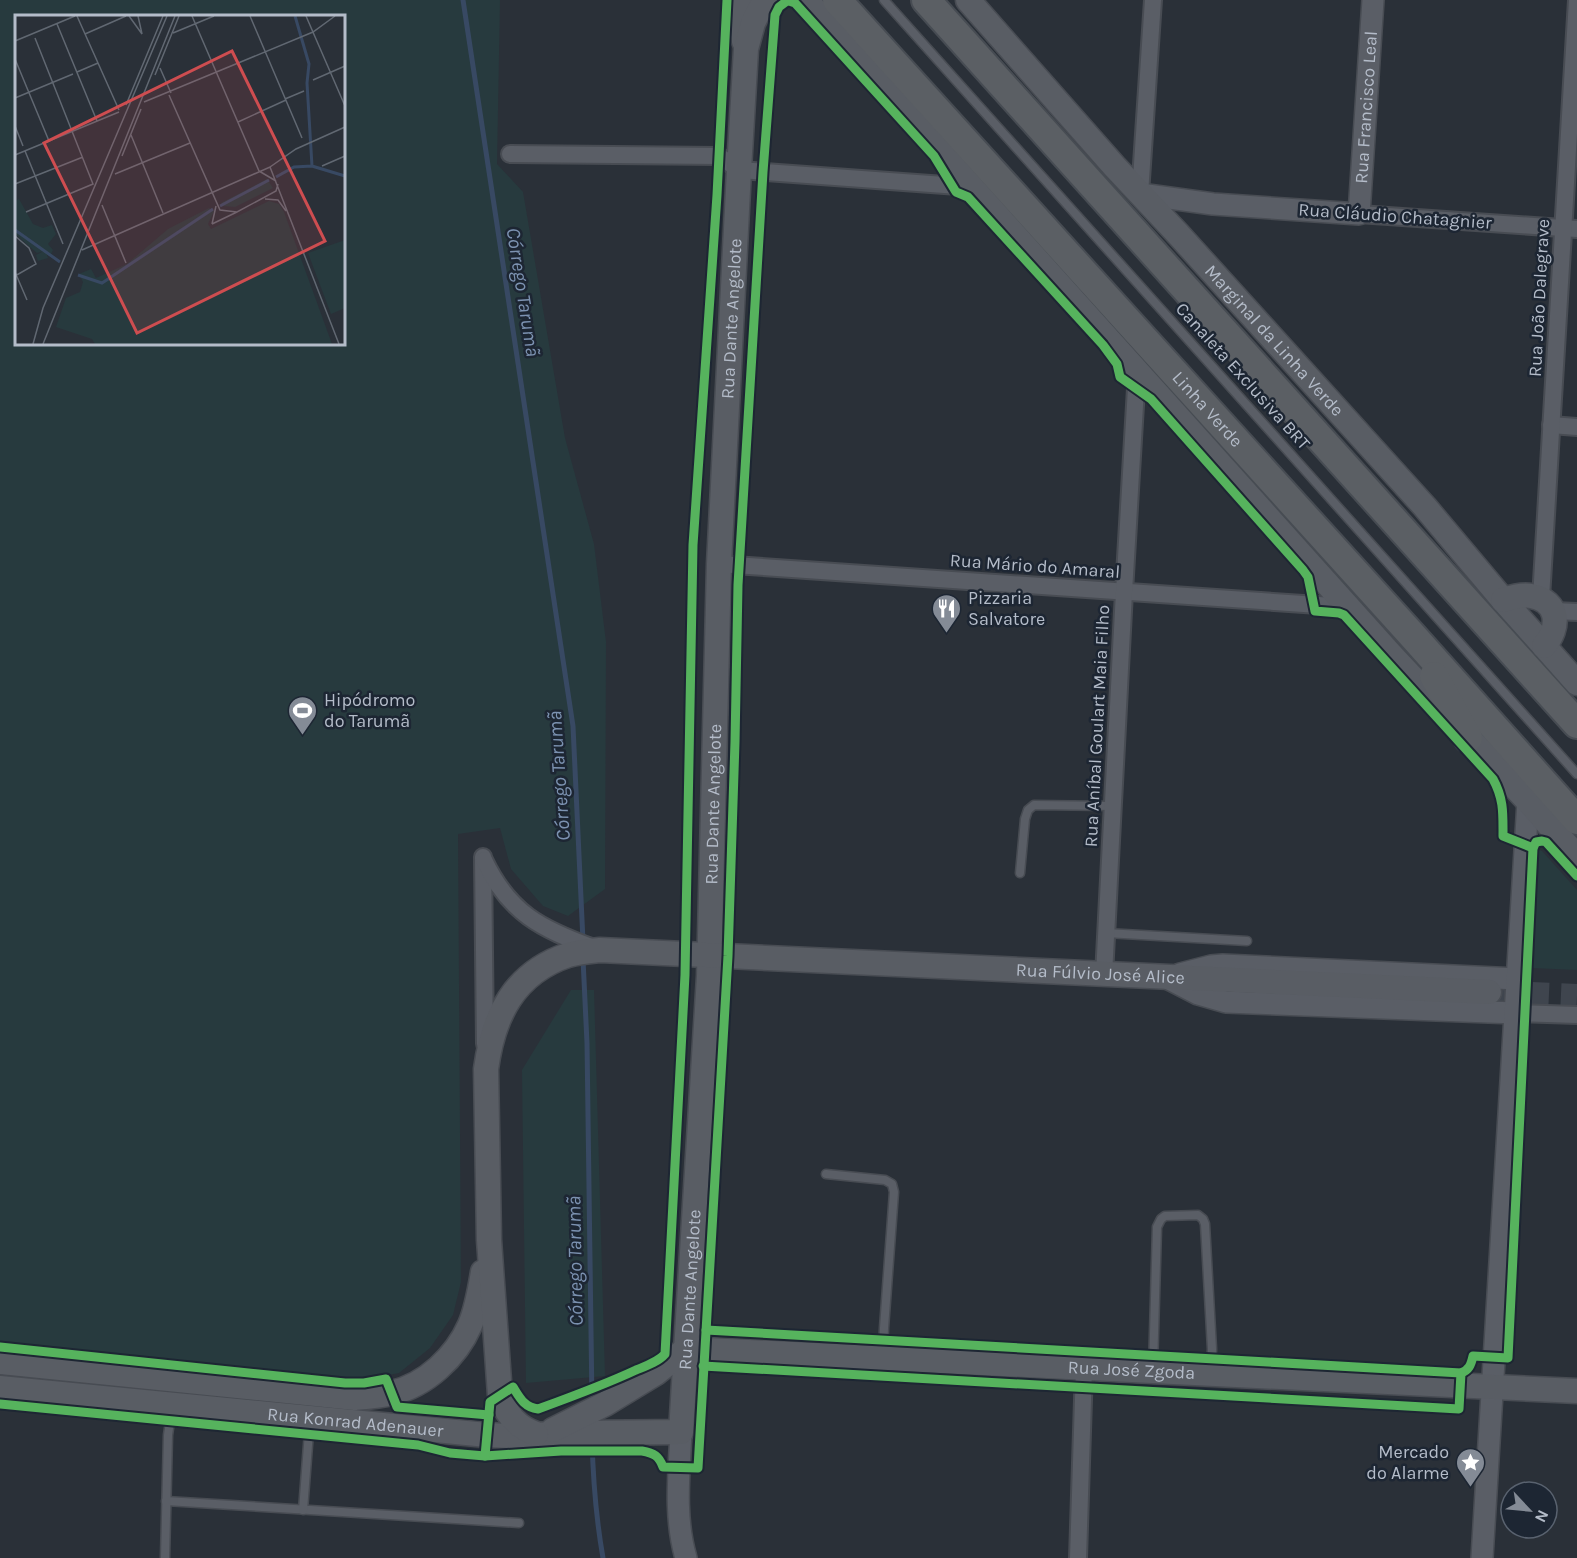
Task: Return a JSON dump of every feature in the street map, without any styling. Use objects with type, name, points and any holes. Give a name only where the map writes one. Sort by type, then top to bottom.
[{"type":"highway","points":[[926,0],[1577,724]]},
{"type":"highway","name":"Linha Verde","points":[[830,10],[1411,634],[1577,820]]},
{"type":"highway","points":[[1411,634],[1467,738]]},
{"type":"main road","name":"Rua Dante Angelote","points":[[742,0],[740,22],[746,50]]},
{"type":"main road","name":"Rua Dante Angelote","points":[[681,1432],[710,955],[719,564],[746,50],[753,23],[762,3],[766,0]]},
{"type":"main road","points":[[800,0],[830,10]]},
{"type":"main road","points":[[807,0],[830,10],[972,187],[1348,607],[1577,857]]},
{"type":"main road","name":"Marginal da Linha Verde","points":[[968,0],[1114,166],[1425,507],[1577,683]]},
{"type":"main road","points":[[1503,600],[1530,595],[1557,607],[1553,631],[1544,646]]},
{"type":"main road","name":"Rua Fúlvio José Alice","points":[[489,1240],[486,1069],[495,1024],[513,992],[570,947],[1165,978],[1489,992]]},
{"type":"main road","points":[[489,1240],[502,1403],[512,1420],[525,1430],[540,1434]]},
{"type":"main road","name":"Rua Konrad Adenauer","points":[[0,1362],[355,1398],[393,1393],[408,1388],[428,1376],[458,1347],[470,1325],[489,1240]]},
{"type":"main road","name":"Rua José Zgoda","points":[[686,1349],[1577,1391]]},
{"type":"main road","name":"Rua Konrad Adenauer","points":[[0,1388],[512,1437],[575,1427],[605,1404],[656,1373],[686,1349]]},
{"type":"main road","points":[[575,1427],[607,1433],[681,1432]]},
{"type":"street","points":[[1140,194],[1153,0]]},
{"type":"street","name":"Rua Francisco Leal","points":[[1359,214],[1373,0]]},
{"type":"street","name":"Rua João Dalegrave","points":[[1557,607],[1551,425],[1570,229],[1576,0]]},
{"type":"street","points":[[1114,166],[1126,162],[1143,147]]},
{"type":"street","points":[[510,154],[719,156],[739,170],[972,187]]},
{"type":"street","name":"Rua Cláudio Chatagnier","points":[[1140,194],[1213,204],[1570,229]]},
{"type":"street","points":[[1178,234],[1188,216],[1196,210],[1213,204]]},
{"type":"street","name":"Rua Aníbal Goulart Maia Filho","points":[[1104,975],[1137,371]]},
{"type":"street","points":[[1551,425],[1577,427]]},
{"type":"street","name":"Rua Mário do Amaral","points":[[719,564],[1348,607]]},
{"type":"street","points":[[1482,1558],[1528,801]]},
{"type":"street","points":[[486,1069],[483,857],[492,877],[518,910],[570,947]]},
{"type":"street","points":[[1165,978],[1200,968],[1223,965],[1517,979]]},
{"type":"street","points":[[1165,978],[1198,994],[1226,1002],[1577,1015]]},
{"type":"street","points":[[1078,1558],[1084,1368]]},
{"type":"street","name":"Rua Dante Angelote","points":[[681,1432],[678,1517],[686,1558]]},
{"type":"lane","name":"Canaleta Exclusiva BRT","points":[[884,0],[1577,774]]},
{"type":"lane","points":[[1020,873],[1024,819],[1028,810],[1034,805],[1112,806]]},
{"type":"lane","points":[[1106,933],[1247,941]]},
{"type":"lane","points":[[826,1173],[885,1180],[892,1184],[894,1192],[883,1358]]},
{"type":"lane","points":[[1153,1371],[1157,1227],[1165,1216],[1198,1215],[1205,1224],[1212,1349],[1211,1374]]},
{"type":"lane","points":[[165,1558],[168,1435],[172,1404]]},
{"type":"lane","points":[[303,1510],[310,1418]]},
{"type":"lane","points":[[166,1501],[519,1524]]},
{"type":"green space","name":"Hipódromo do Tarumã","points":[[0,0],[500,0],[497,164],[523,192],[565,438],[594,544],[606,642],[605,889],[568,916],[543,906],[511,869],[500,828],[458,834],[461,1282],[453,1315],[430,1348],[399,1373],[362,1380],[331,1380],[0,1344]]},
{"type":"green space","points":[[1539,850],[1577,890],[1577,970],[1532,968],[1537,853]]},
{"type":"green space","points":[[571,990],[594,990],[605,1376],[526,1383],[522,1070]]},
{"type":"waterway","name":"Córrego Tarumã","points":[[463,0],[573,726],[583,941]]},
{"type":"waterway","name":"Córrego Tarumã","points":[[583,959],[587,1043],[592,1403]]},
{"type":"waterway","name":"Córrego Tarumã","points":[[592,1439],[595,1499],[603,1558]]},
{"type":"tunnel","points":[[1489,992],[1577,996]]},
{"type":"cycle path","points":[[485,1456],[490,1402],[513,1387],[526,1404],[538,1409],[600,1386],[648,1365],[665,1354],[685,975],[693,545],[717,195],[727,0]]},
{"type":"cycle path","points":[[786,0],[795,3],[934,156],[956,192],[968,197],[1103,345],[1117,364],[1120,377],[1151,399],[1303,570],[1308,577],[1315,611],[1344,615],[1493,779],[1501,800],[1503,836],[1533,848]]},
{"type":"cycle path","points":[[0,1404],[418,1445],[450,1453],[485,1456],[561,1451],[642,1451],[656,1456],[663,1467],[698,1468],[728,956],[738,585],[763,172],[775,15],[779,7],[787,1]]},
{"type":"cycle path","points":[[706,1330],[1461,1373],[1469,1367],[1473,1356],[1508,1358],[1533,848],[1536,842],[1546,842],[1577,876]]},
{"type":"cycle path","points":[[0,1347],[345,1383],[364,1383],[386,1379],[397,1407],[489,1415]]},
{"type":"cycle path","points":[[703,1366],[1459,1409],[1461,1373]]},
{"type":"place","name":"Pizzaria Salvatore","points":[[947,634]]},
{"type":"place","name":"Hipódromo do Tarumã","points":[[303,736]]},
{"type":"place","name":"Mercado do Alarme","points":[[1470,1488]]}]
